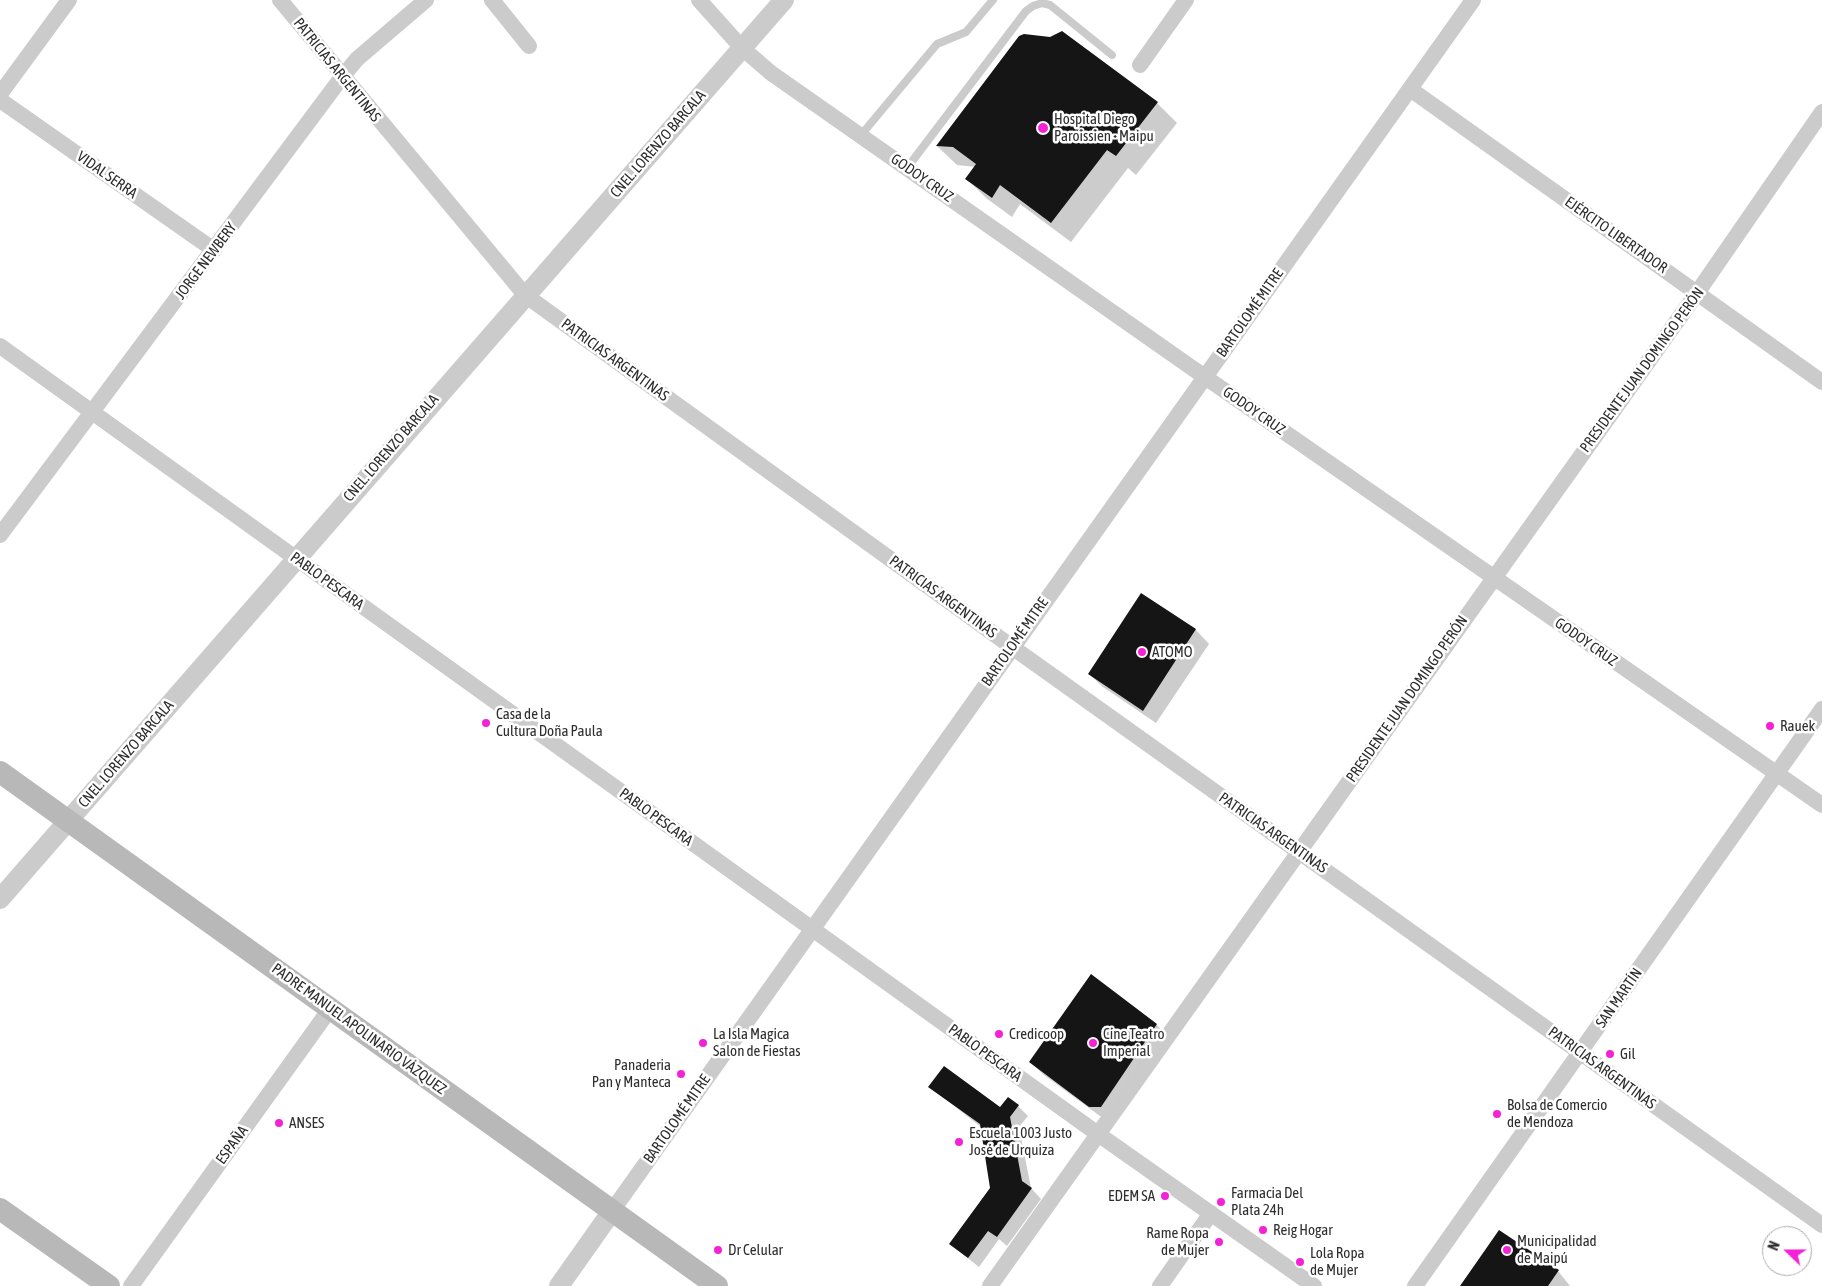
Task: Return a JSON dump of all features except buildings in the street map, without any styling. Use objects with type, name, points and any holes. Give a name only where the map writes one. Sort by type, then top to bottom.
[{"type":"main road","name":"PADRE MANUEL APOLINARIO VÁZQUEZ","points":[[0,772],[717,1286]]},
{"type":"main road","points":[[0,1209],[109,1286]]},
{"type":"street","points":[[0,94],[69,0]]},
{"type":"street","name":"PATRICIAS ARGENTINAS","points":[[280,0],[525,295],[1012,647],[1822,1225]]},
{"type":"street","name":"JORGE NEWBERY","points":[[0,535],[342,77],[357,59],[426,0]]},
{"type":"street","points":[[492,0],[529,46]]},
{"type":"street","name":"GODOY CRUZ","points":[[699,0],[742,48],[771,73],[1822,805]]},
{"type":"street","name":"CNEL. LORENZO BARCALA","points":[[0,899],[295,558],[784,0]]},
{"type":"street","points":[[1140,66],[1186,0]]},
{"type":"street","name":"BARTOLOMÉ MITRE","points":[[559,1286],[1473,0]]},
{"type":"street","name":"EJÉRCITO LIBERTADOR","points":[[1410,88],[1822,382]]},
{"type":"street","name":"VIDAL SERRA","points":[[0,100],[214,250]]},
{"type":"street","name":"PRESIDENTE JUAN DOMINGO PERÓN","points":[[990,1286],[1697,292],[1822,112]]},
{"type":"street","name":"PABLO PESCARA","points":[[0,346],[811,929],[1314,1286]]},
{"type":"street","name":"SAN MARTÍN","points":[[1415,1286],[1822,709]]},
{"type":"street","name":"ESPAÑA","points":[[133,1284],[330,1008]]},
{"type":"street","points":[[1160,1286],[1211,1213]]},
{"type":"lane","points":[[861,135],[937,44],[966,32],[993,0]]},
{"type":"lane","points":[[907,168],[1026,11],[1033,6],[1042,3],[1050,5],[1112,55]]},
{"type":"place","name":"Hospital Diego Paroissien - Maipu","points":[[1043,128]]},
{"type":"place","name":"ATOMO","points":[[1142,652]]},
{"type":"place","name":"Casa de la Cultura Doña Paula","points":[[486,723]]},
{"type":"place","name":"Rauek","points":[[1770,726]]},
{"type":"place","name":"Credicoop","points":[[999,1034]]},
{"type":"place","name":"La Isla Magica Salon de Fiestas","points":[[703,1043]]},
{"type":"place","name":"Cine Teatro Imperial","points":[[1093,1043]]},
{"type":"place","name":"Gil","points":[[1610,1054]]},
{"type":"place","name":"Panaderia Pan y Manteca","points":[[681,1074]]},
{"type":"place","name":"Bolsa de Comercio de Mendoza","points":[[1497,1114]]},
{"type":"place","name":"ANSES","points":[[279,1123]]},
{"type":"place","name":"Escuela 1003 Justo José de Urquiza","points":[[959,1142]]},
{"type":"place","name":"EDEM SA","points":[[1165,1196]]},
{"type":"place","name":"Farmacia Del Plata 24h","points":[[1221,1202]]},
{"type":"place","name":"Reig Hogar","points":[[1263,1230]]},
{"type":"place","name":"Rame Ropa de Mujer","points":[[1219,1242]]},
{"type":"place","name":"Dr Celular","points":[[718,1250]]},
{"type":"place","name":"Municipalidad de Maipú","points":[[1507,1250]]},
{"type":"place","name":"Lola Ropa de Mujer","points":[[1300,1262]]}]
